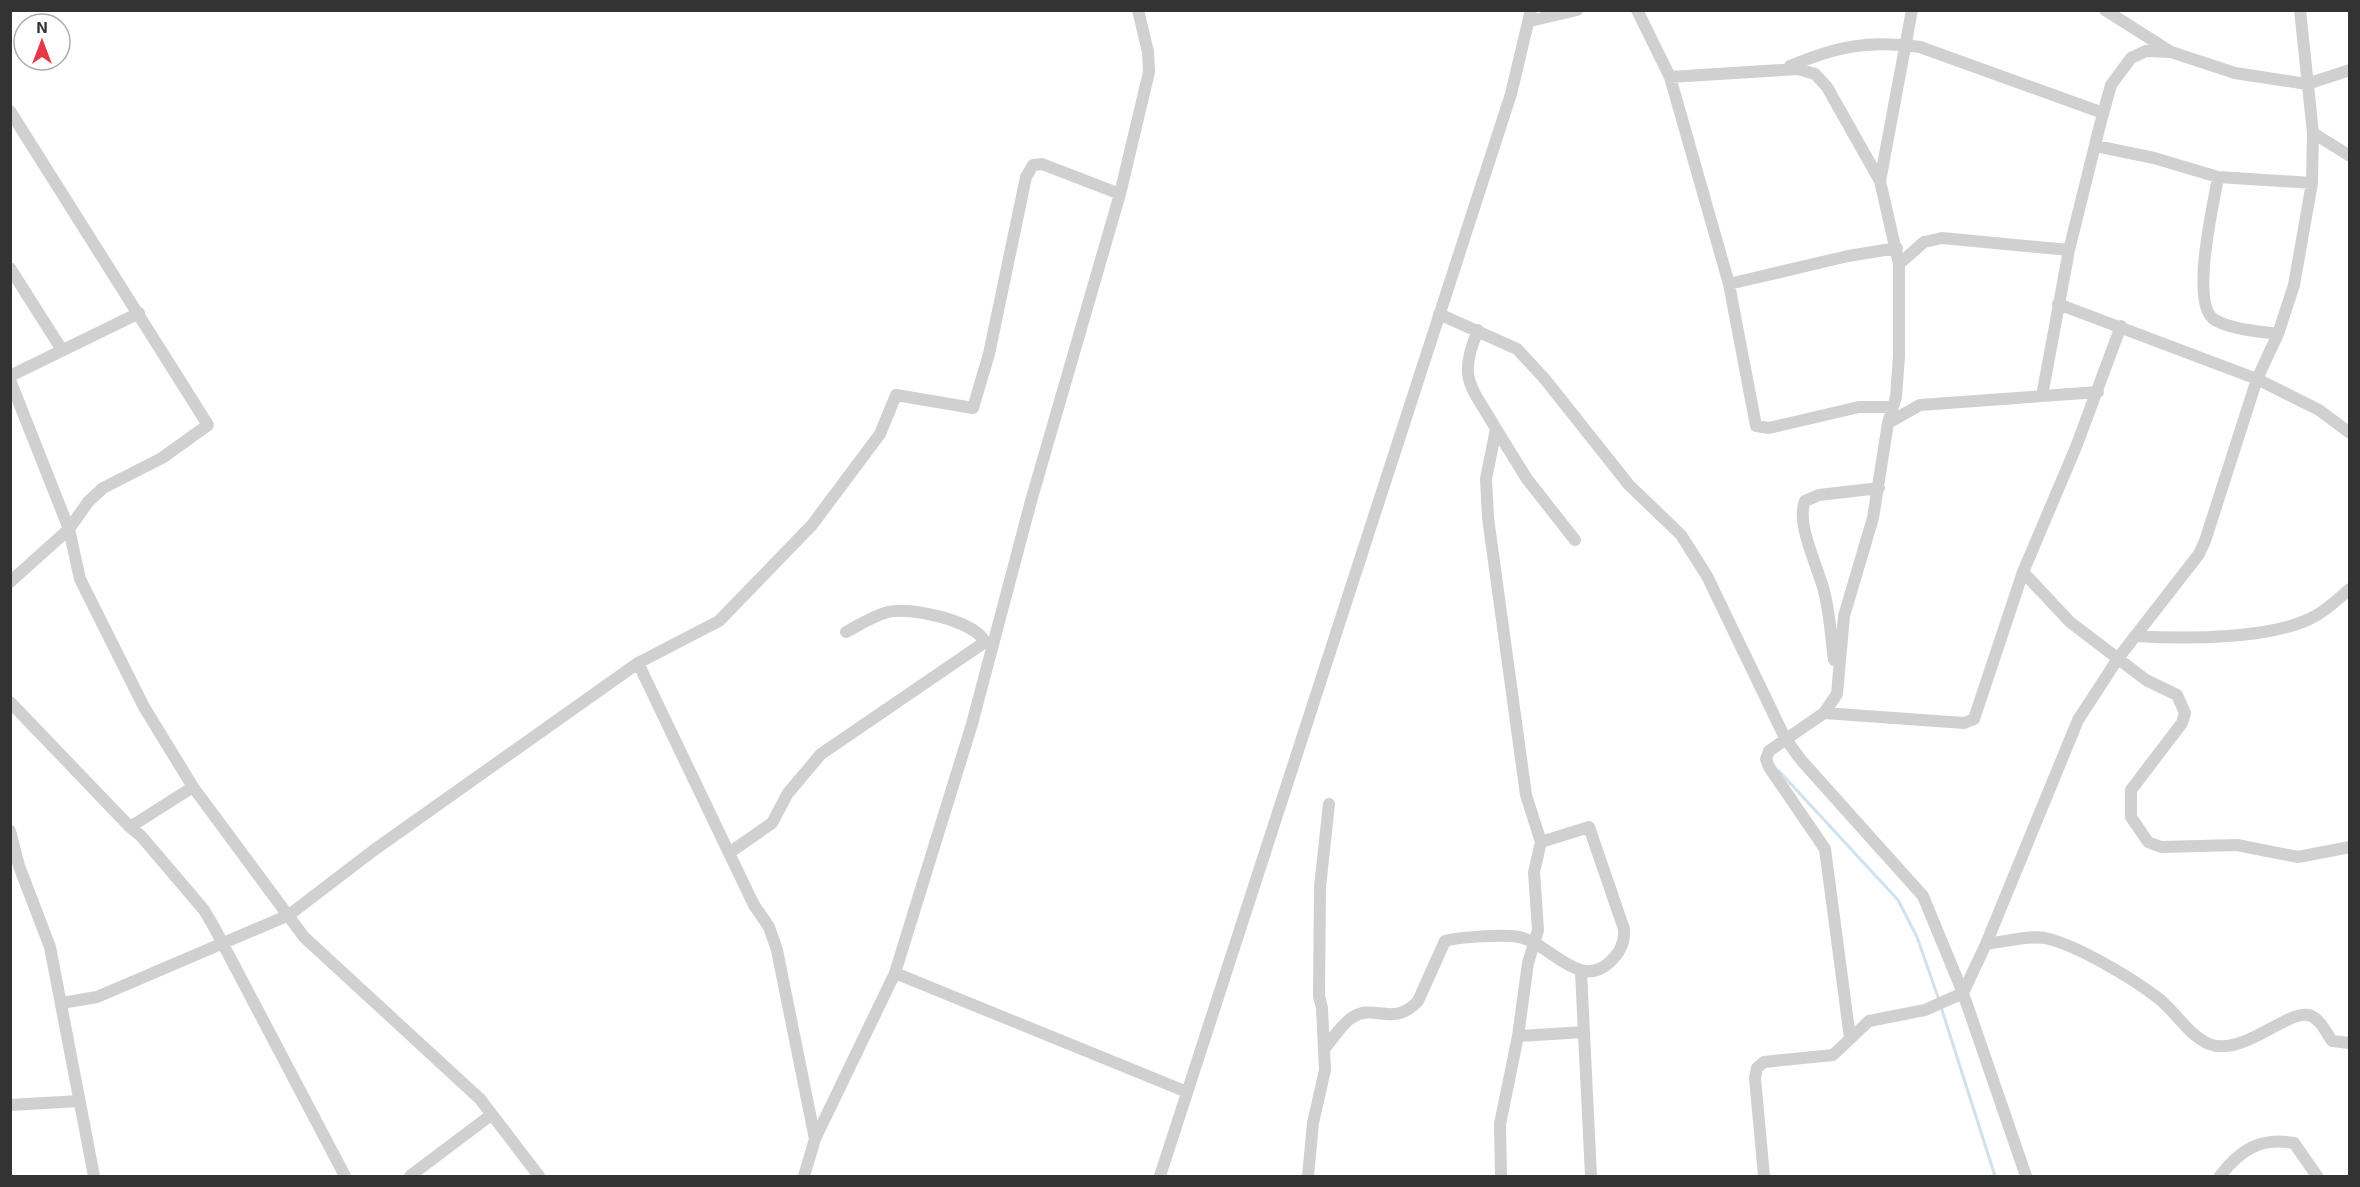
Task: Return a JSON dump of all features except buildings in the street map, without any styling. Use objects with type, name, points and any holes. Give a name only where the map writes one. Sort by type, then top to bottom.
[{"type":"street","points":[[804,1176],[815,1139],[895,973],[972,724],[989,642],[1120,194],[1149,72],[1148,51],[1138,10]]},
{"type":"street","points":[[1160,1176],[1511,94],[1531,16],[1577,10]]},
{"type":"street","points":[[1637,10],[1670,77],[1729,284],[1755,426],[1763,428],[1777,426],[1859,407],[1893,407]]},
{"type":"street","points":[[1880,181],[1908,45],[1912,10]]},
{"type":"street","points":[[2105,10],[2171,52],[2235,73],[2307,84],[2349,70]]},
{"type":"street","points":[[1764,1176],[1755,1078],[1757,1068],[1764,1062],[1833,1055],[1869,1021],[1924,1010],[1963,993],[1986,944],[2073,732],[2119,657],[2203,547],[2257,379],[2278,334],[2298,266],[2312,183],[2313,133],[2300,10]]},
{"type":"street","points":[[1782,69],[1822,52],[1852,45],[1874,43],[1908,45],[1940,53],[2103,113]]},
{"type":"street","points":[[2042,396],[2069,250],[2111,85],[2131,58],[2146,51],[2171,52]]},
{"type":"street","points":[[1670,77],[1782,69],[1806,70],[1815,74],[1827,87],[1880,181],[1897,248],[1899,356],[1893,407],[1888,423],[1879,488],[1871,525],[1844,616],[1838,694],[1824,713],[1785,738],[1769,751],[1766,759],[1769,767],[1825,849],[1850,1038]]},
{"type":"street","points":[[10,111],[208,425],[162,458],[103,488],[88,502],[69,529],[10,582]]},
{"type":"street","points":[[2313,133],[2349,156]]},
{"type":"street","points":[[2096,146],[2154,158],[2218,177],[2312,183]]},
{"type":"street","points":[[62,1003],[97,997],[289,915],[374,850],[638,663],[718,621],[812,525],[854,466],[866,456],[880,434],[896,394],[973,408],[989,354],[1026,177],[1033,165],[1042,164],[1120,194]]},
{"type":"street","points":[[2218,177],[2203,271],[2205,309],[2215,320],[2278,334]]},
{"type":"street","points":[[1899,264],[1924,242],[1942,238],[2069,250]]},
{"type":"street","points":[[1729,284],[1848,256],[1897,248]]},
{"type":"street","points":[[10,268],[62,350]]},
{"type":"street","points":[[2058,304],[2257,379],[2319,410],[2349,433]]},
{"type":"street","points":[[139,313],[10,378],[69,529],[80,579],[144,707],[193,787],[304,937],[480,1099],[539,1176]]},
{"type":"street","points":[[1439,314],[1517,348],[1530,361],[1629,485],[1686,542],[1707,576],[1785,738],[1801,760],[1919,889],[1929,908],[1963,993],[2026,1176]]},
{"type":"street","points":[[1824,713],[1964,723],[1972,721],[2023,572],[2098,392],[2121,326]]},
{"type":"street","points":[[1478,330],[1468,354],[1468,379],[1527,480],[1575,540]]},
{"type":"street","points":[[1888,423],[1920,405],[2098,392]]},
{"type":"street","points":[[1496,429],[1486,479],[1488,518],[1526,795],[1541,842],[1534,872],[1539,921],[1533,942],[1498,1138],[1501,1176]]},
{"type":"street","points":[[1838,694],[1826,597],[1804,525],[1803,506],[1805,501],[1819,495],[1879,488]]},
{"type":"street","points":[[2023,572],[2070,622],[2150,682],[2176,695],[2185,713],[2182,723],[2131,790],[2131,817],[2148,842],[2162,847],[2237,845],[2298,857],[2349,847]]},
{"type":"street","points":[[2135,636],[2204,638],[2286,626],[2316,615],[2349,589]]},
{"type":"street","points":[[846,632],[879,615],[898,611],[964,624],[981,633],[989,642]]},
{"type":"street","points":[[729,853],[772,822],[788,793],[821,754],[989,642]]},
{"type":"street","points":[[638,663],[754,905],[769,927],[777,950],[815,1139]]},
{"type":"street","points":[[10,702],[141,836],[204,910],[345,1176]]},
{"type":"street","points":[[130,827],[193,787]]},
{"type":"street","points":[[1308,1176],[1313,1123],[1325,1070],[1319,996],[1320,887],[1329,804]]},
{"type":"street","points":[[1324,1049],[1352,1017],[1362,1013],[1402,1014],[1411,1008],[1418,1001],[1445,941],[1456,938],[1518,937],[1533,942],[1581,972],[1594,972],[1612,960],[1624,942],[1624,929],[1589,827],[1541,842]]},
{"type":"street","points":[[10,831],[15,867],[50,947],[94,1176]]},
{"type":"street","points":[[1986,944],[2044,938],[2062,944],[2115,971],[2159,999],[2194,1034],[2209,1044],[2225,1047],[2268,1032],[2295,1016],[2308,1015],[2318,1020],[2332,1041],[2349,1043]]},
{"type":"street","points":[[1581,972],[1591,1176]]},
{"type":"street","points":[[895,973],[1187,1092]]},
{"type":"street","points":[[1518,1036],[1584,1032]]},
{"type":"street","points":[[10,1105],[79,1101]]},
{"type":"street","points":[[410,1176],[491,1115]]},
{"type":"street","points":[[2220,1176],[2237,1156],[2275,1139],[2294,1143],[2317,1176]]},
{"type":"waterway","points":[[1779,771],[1898,900],[1917,937],[1939,1000]]},
{"type":"waterway","points":[[1941,1007],[1995,1176]]}]
